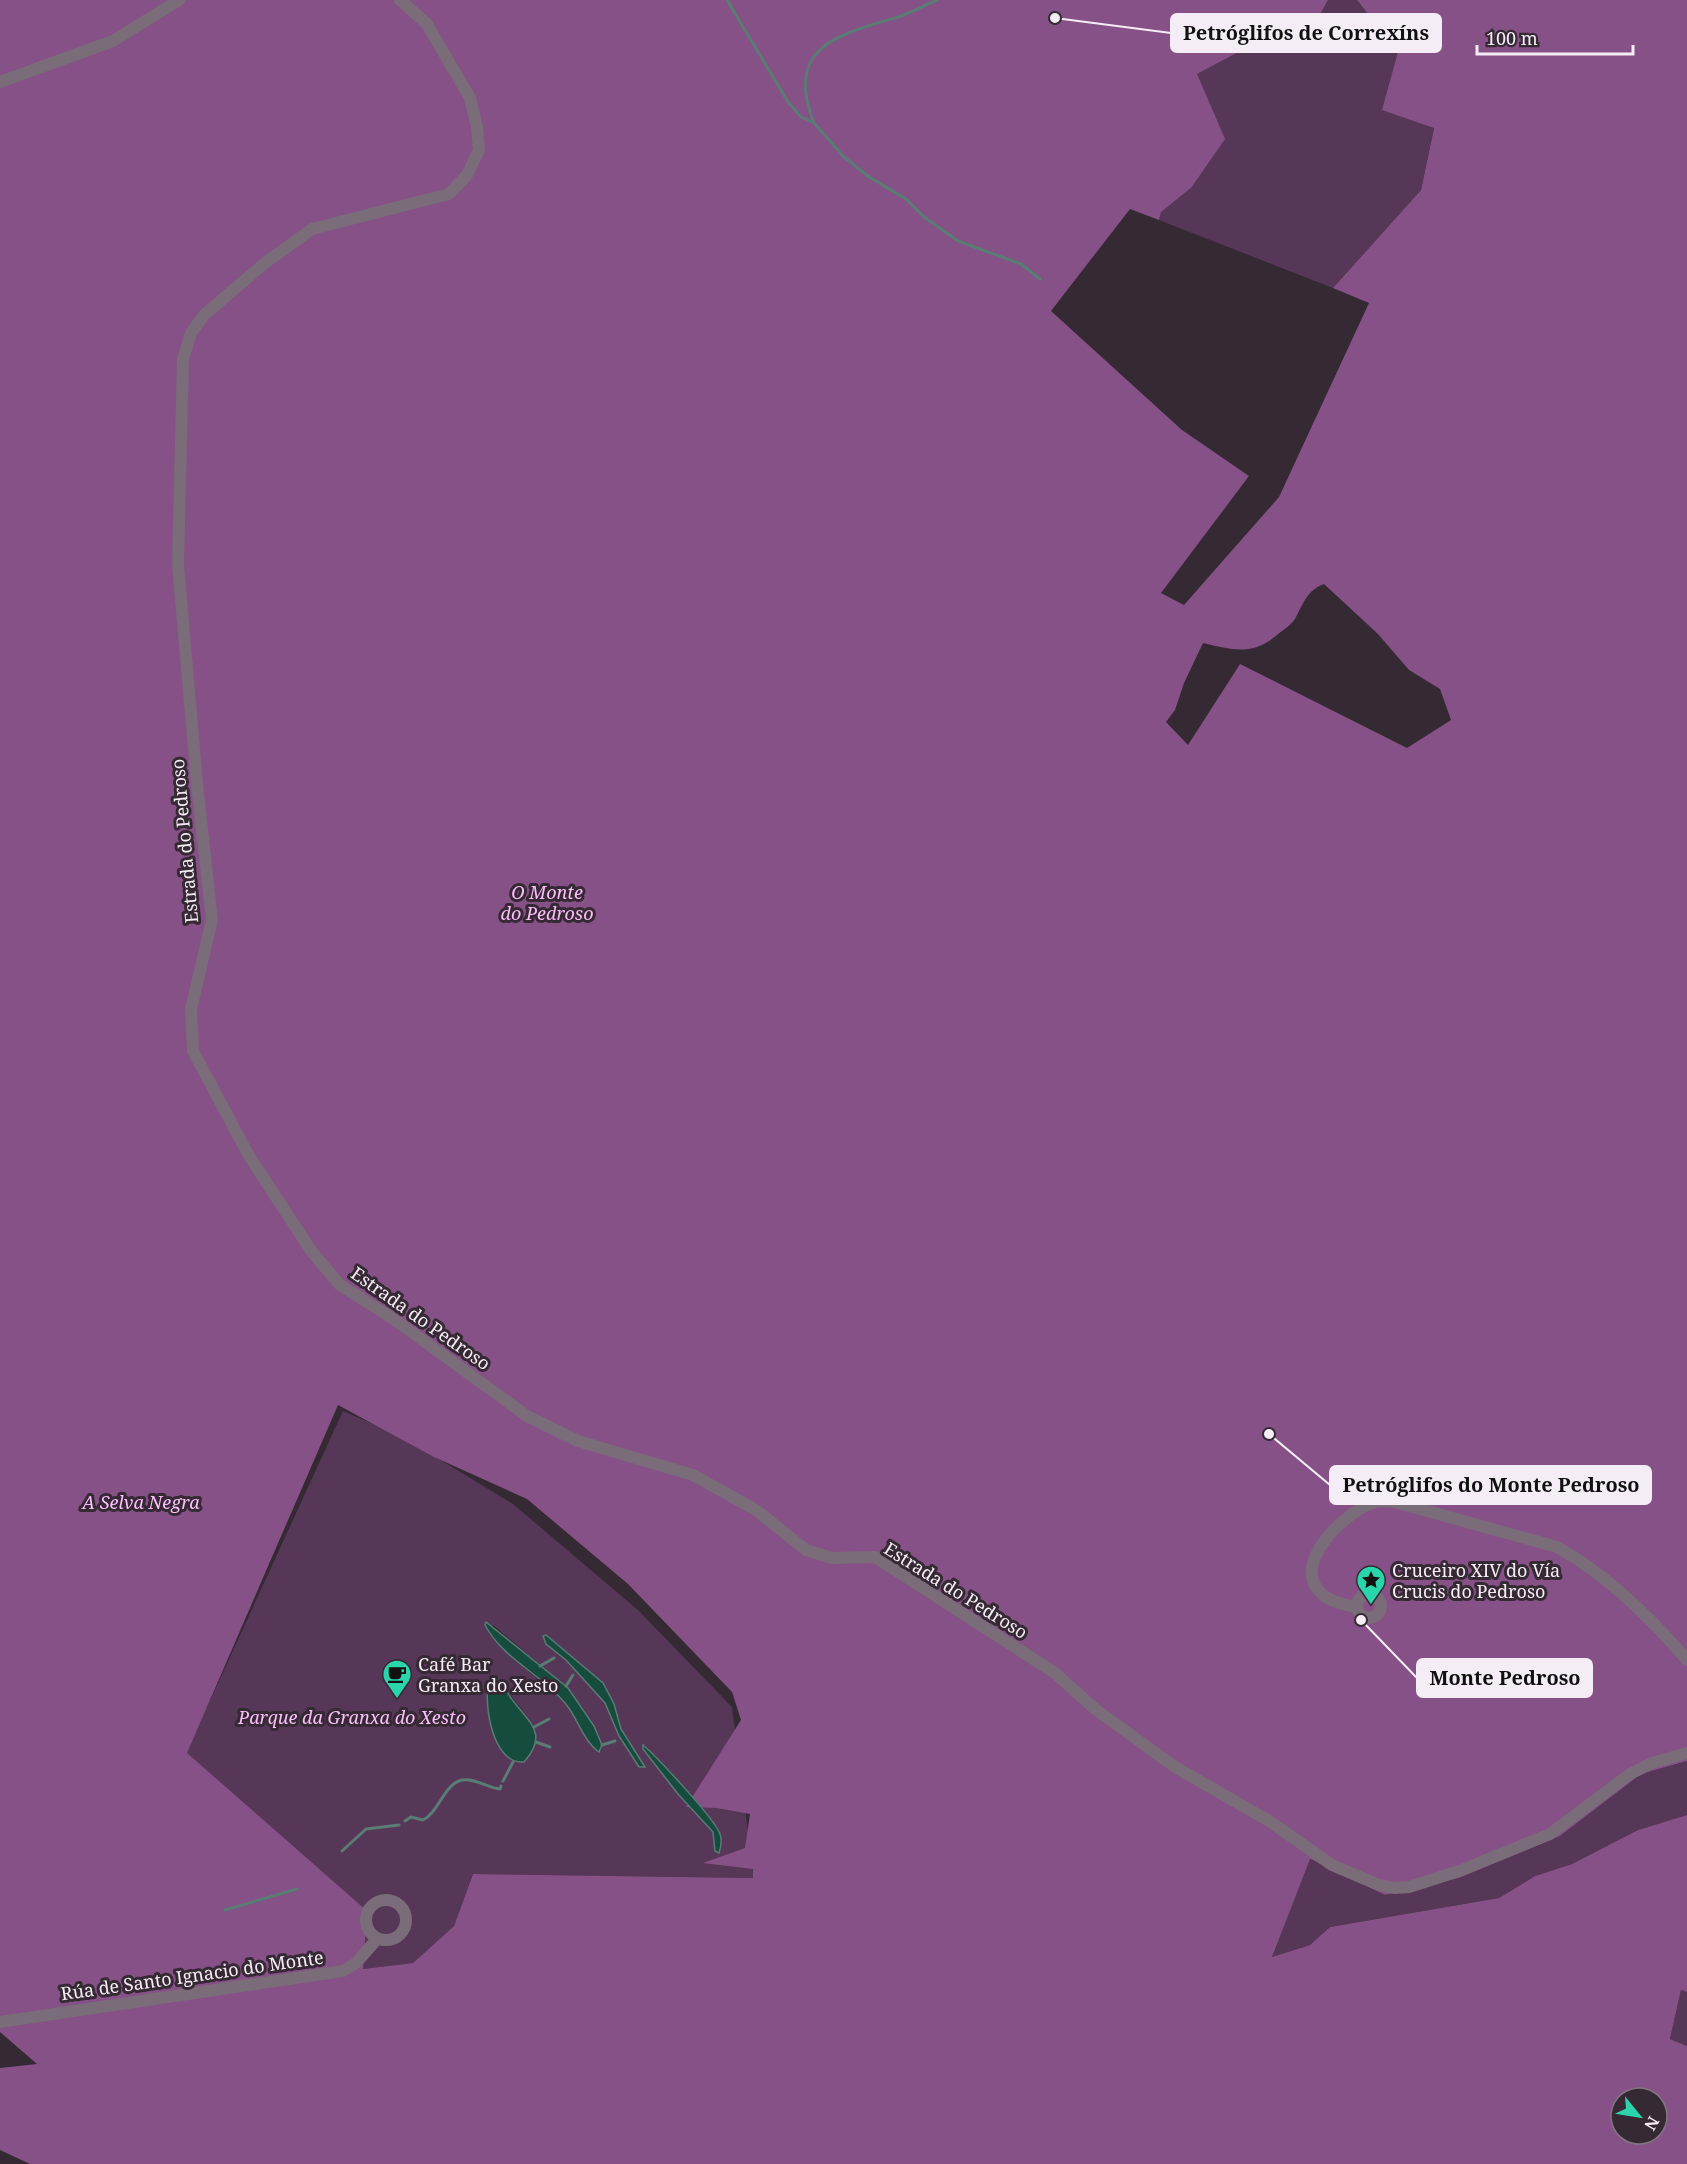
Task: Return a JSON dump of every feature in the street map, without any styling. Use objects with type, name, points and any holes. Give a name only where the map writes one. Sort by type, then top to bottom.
[{"type":"street","points":[[0,82],[112,41],[179,0]]},
{"type":"street","name":"Estrada do Pedroso","points":[[400,0],[427,24],[470,98],[477,127],[479,150],[467,175],[448,195],[312,229],[265,263],[204,315],[191,333],[183,358],[178,564],[197,784],[212,920],[191,1009],[193,1051],[249,1156],[312,1252],[340,1284],[395,1320],[527,1416],[578,1441],[693,1475],[756,1510],[806,1550],[832,1558],[875,1557],[1054,1673],[1095,1709],[1175,1767],[1269,1821],[1332,1864],[1362,1879],[1388,1887],[1403,1888],[1462,1870],[1550,1834],[1630,1774],[1652,1763],[1687,1753]]},
{"type":"street","points":[[1356,1608],[1334,1601],[1320,1593],[1312,1581],[1312,1562],[1325,1542],[1358,1510],[1379,1501],[1395,1502],[1557,1547],[1574,1557],[1641,1611],[1687,1660]]},
{"type":"street","name":"Rúa de Santo Ignacio do Monte","points":[[0,2022],[343,1971],[356,1963],[377,1938]]},
{"type":"green space","points":[[0,0],[1328,0],[1300,51],[1252,45],[1197,74],[1225,139],[1191,188],[1161,212],[1159,220],[1130,209],[1051,311],[1182,430],[1249,476],[1161,593],[1184,605],[1279,497],[1369,303],[1333,288],[1421,190],[1434,128],[1382,110],[1398,52],[1357,0],[1687,0],[1687,1761],[1641,1774],[1560,1836],[1459,1878],[1385,1895],[1310,1859],[1272,1957],[1310,1945],[1330,1927],[1499,1898],[1535,1876],[1572,1864],[1638,1830],[1687,1815],[1687,1992],[1681,1990],[1670,2039],[1687,2046],[1687,2164],[30,2164],[0,2150],[0,2068],[37,2064],[0,2032]],"holes":[[[1324,584],[1378,634],[1409,670],[1440,689],[1451,720],[1407,748],[1240,664],[1188,745],[1166,722],[1175,710],[1184,683],[1203,643],[1242,650],[1268,642],[1295,619],[1309,594]],[[338,1405],[434,1457],[527,1499],[628,1584],[732,1692],[741,1720],[686,1807],[717,1808],[750,1814],[745,1848],[703,1863],[753,1869],[753,1878],[473,1874],[454,1926],[413,1963],[363,1969],[367,1911],[187,1753]]]},
{"type":"green space","points":[[1328,0],[1357,0],[1398,52],[1434,127],[1421,190],[1333,288],[1159,220],[1161,212],[1191,188],[1197,74],[1252,45],[1300,51]]},
{"type":"green space","name":"Parque da Granxa do Xesto","points":[[343,1411],[401,1436],[513,1504],[638,1610],[732,1707],[754,1878],[473,1874],[454,1926],[413,1963],[363,1969],[186,1753]],"holes":[[[493,1625],[568,1688],[594,1726],[602,1745],[600,1752],[591,1746],[579,1720],[564,1700],[513,1659],[489,1633]],[[546,1636],[603,1683],[614,1704],[621,1729],[644,1767],[613,1723],[605,1703]],[[501,1681],[529,1719],[535,1736],[535,1745],[498,1747],[489,1714],[487,1688]],[[643,1745],[672,1773],[720,1833],[715,1851],[713,1832],[678,1794],[643,1749]]]},
{"type":"green space","points":[[1687,1761],[1687,1815],[1638,1830],[1572,1864],[1535,1876],[1499,1898],[1330,1927],[1310,1945],[1272,1957],[1309,1859],[1385,1895],[1459,1878],[1560,1836],[1641,1774]]},
{"type":"green space","points":[[1681,1990],[1687,1992],[1687,2046],[1670,2039]]},
{"type":"shaded area","points":[[486,1622],[568,1688],[594,1726],[602,1745],[599,1752],[589,1742],[565,1703],[502,1647],[485,1625]]},
{"type":"shaded area","points":[[546,1635],[603,1683],[614,1704],[621,1729],[645,1767],[639,1767],[619,1736],[605,1703],[566,1660],[546,1644],[543,1636]]},
{"type":"shaded area","points":[[494,1677],[503,1685],[534,1730],[535,1744],[524,1762],[513,1760],[504,1754],[492,1730],[487,1689],[489,1679]]},
{"type":"shaded area","points":[[643,1745],[685,1788],[716,1826],[721,1839],[719,1853],[715,1851],[713,1832],[678,1794],[643,1749]]},
{"type":"waterway","points":[[727,0],[788,102],[801,117],[814,123],[844,157],[869,177],[906,199],[924,217],[958,241],[1021,264],[1040,279]]},
{"type":"waterway","points":[[814,123],[806,98],[806,77],[811,61],[821,49],[853,31],[900,16],[937,0]]},
{"type":"waterway","points":[[540,1666],[554,1658]]},
{"type":"waterway","points":[[566,1686],[573,1675]]},
{"type":"waterway","points":[[534,1727],[549,1719]]},
{"type":"waterway","points":[[602,1745],[615,1741]]},
{"type":"waterway","points":[[536,1742],[550,1747]]},
{"type":"waterway","points":[[503,1781],[513,1762]]},
{"type":"waterway","points":[[405,1821],[411,1817],[423,1820],[429,1816],[446,1792],[462,1780],[472,1780],[500,1789],[501,1786]]},
{"type":"waterway","points":[[342,1851],[366,1829],[399,1825]]},
{"type":"waterway","points":[[225,1910],[297,1889]]},
{"type":"place","name":"Petróglifos de Correxíns","points":[[1055,18]]},
{"type":"place","name":"Petróglifos do Monte Pedroso","points":[[1269,1434]]},
{"type":"place","name":"Cruceiro XIV do Vía Crucis do Pedroso","points":[[1371,1606]]},
{"type":"place","name":"Monte Pedroso","points":[[1361,1620]]},
{"type":"place","name":"Café Bar Granxa do Xesto","points":[[397,1700]]},
{"type":"park label","name":"O Monte do Pedroso","points":[[547,902]]},
{"type":"park label","name":"A Selva Negra","points":[[141,1502]]}]
